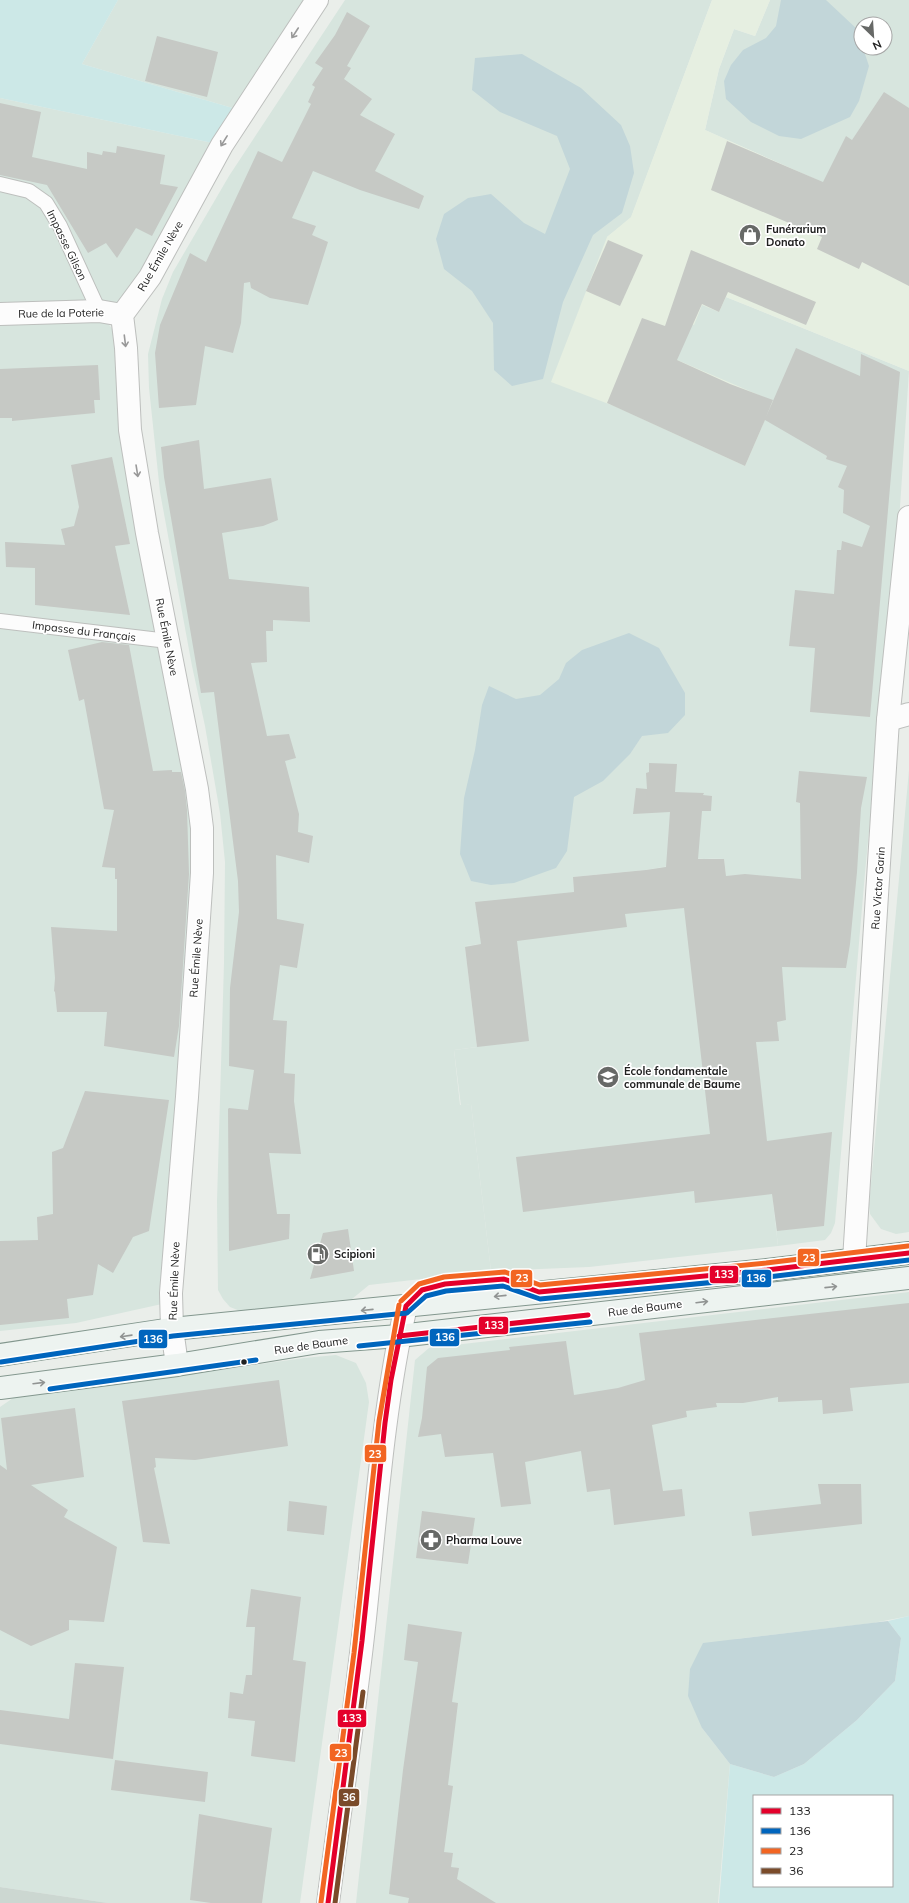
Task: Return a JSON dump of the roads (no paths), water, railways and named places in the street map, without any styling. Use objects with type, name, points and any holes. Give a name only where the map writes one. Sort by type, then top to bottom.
[{"type":"main road","points":[[0,1355],[172,1329],[768,1270],[909,1253]]},
{"type":"main road","name":"Rue de Baume","points":[[0,1388],[177,1366],[319,1342],[399,1336],[909,1278]]},
{"type":"street","name":"Rue Émile Nève","points":[[177,1366],[172,1329],[171,1293],[187,1098],[202,873],[202,843],[197,789],[147,533],[130,430],[126,348],[122,315],[150,277],[222,145],[316,0]]},
{"type":"street","name":"Rue de la Poterie","points":[[0,314],[99,311],[122,315]]},
{"type":"street","name":"Rue Victor Garin","points":[[854,1260],[888,720],[909,517]]},
{"type":"street","points":[[888,720],[909,714]]},
{"type":"street","points":[[328,1903],[362,1641],[385,1423],[399,1336],[406,1306]]},
{"type":"lane","name":"Impasse Gilson","points":[[0,184],[28,191],[46,203],[60,226],[99,311]]},
{"type":"lane","name":"Impasse du Français","points":[[0,622],[168,641]]},
{"type":"place","name":"Funérarium Donato","points":[[750,235]]},
{"type":"place","name":"École fondamentale communale de Baume","points":[[608,1077]]},
{"type":"place","name":"Scipioni","points":[[318,1254]]},
{"type":"place","name":"Pharma Louve","points":[[431,1540]]}]
